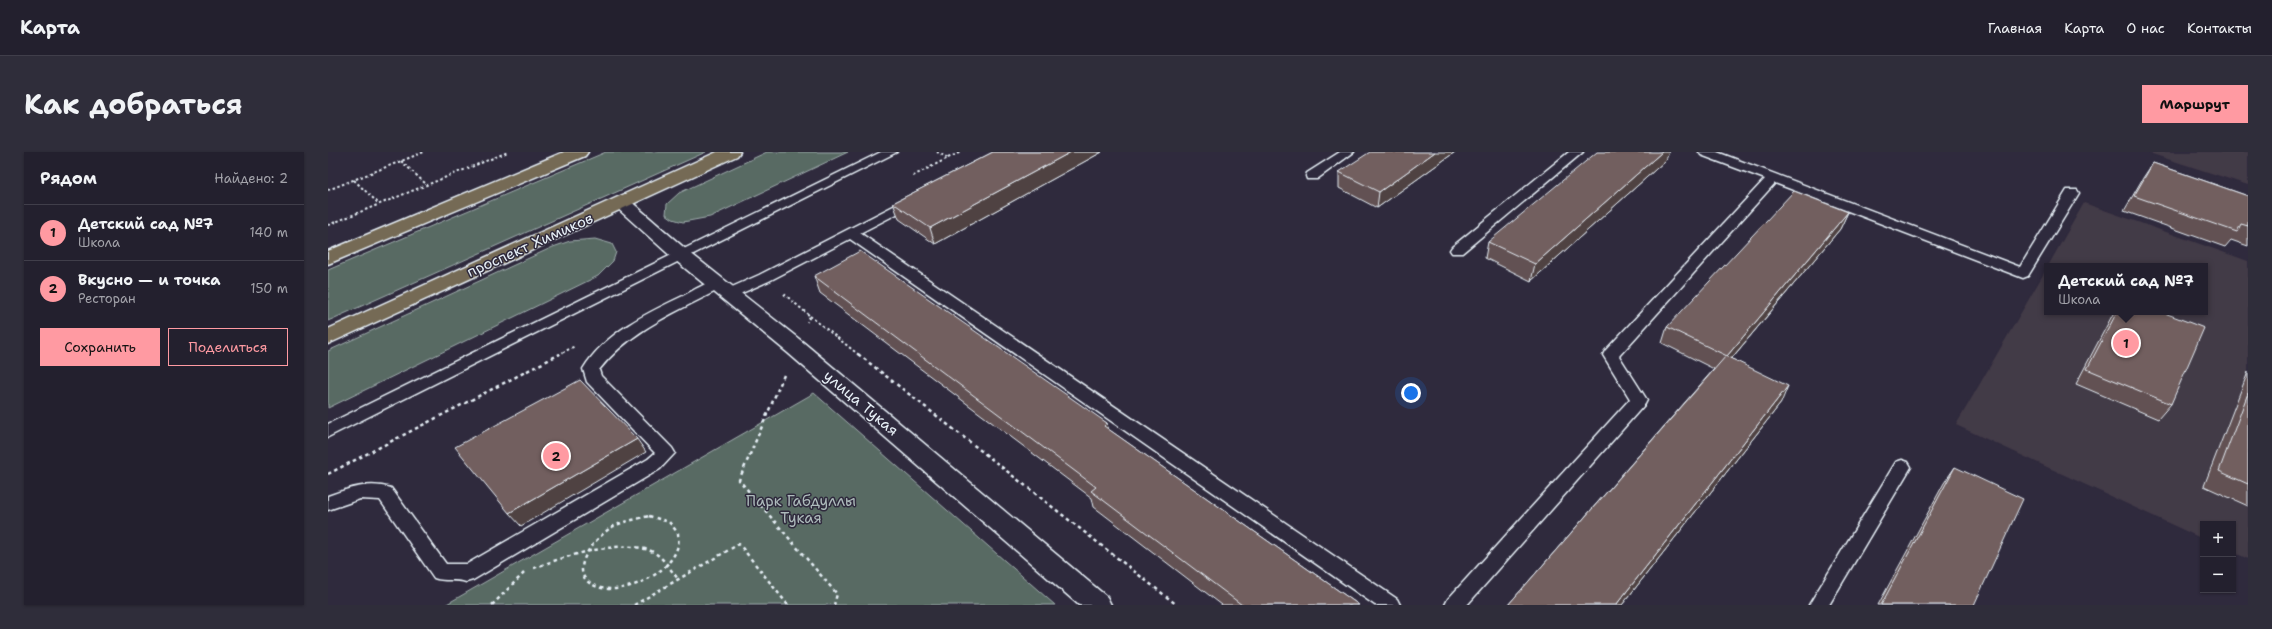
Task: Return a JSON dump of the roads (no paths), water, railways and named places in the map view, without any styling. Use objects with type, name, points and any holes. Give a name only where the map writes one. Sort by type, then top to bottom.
[{"type":"main road","points":[[328,258],[579,152]]},
{"type":"main road","name":"проспект Химиков","points":[[328,337],[731,152]]},
{"type":"street","name":"улица Тукая","points":[[622,203],[722,290],[796,348],[1098,605]]},
{"type":"lane","points":[[328,431],[890,152]]},
{"type":"lane","points":[[1312,176],[1348,152]]},
{"type":"lane","points":[[1457,250],[1577,152]]},
{"type":"lane","points":[[1705,152],[2023,273],[2072,193]]},
{"type":"lane","points":[[1455,605],[1639,400],[1610,355],[1773,178]]},
{"type":"lane","points":[[328,503],[359,492],[385,493],[441,572],[463,570],[466,574],[654,464],[666,452],[593,378],[591,369],[609,347],[643,322],[722,290],[764,278],[928,192]]},
{"type":"lane","points":[[852,232],[1390,605]]},
{"type":"lane","points":[[1819,605],[1902,467]]},
{"type":"place","name":"Детский сад №7","points":[[2126,343]]},
{"type":"place","name":"Вкусно — и точка","points":[[556,456]]},
{"type":"park label","name":"Парк Габдуллы Тукая","points":[[801,510]]}]
